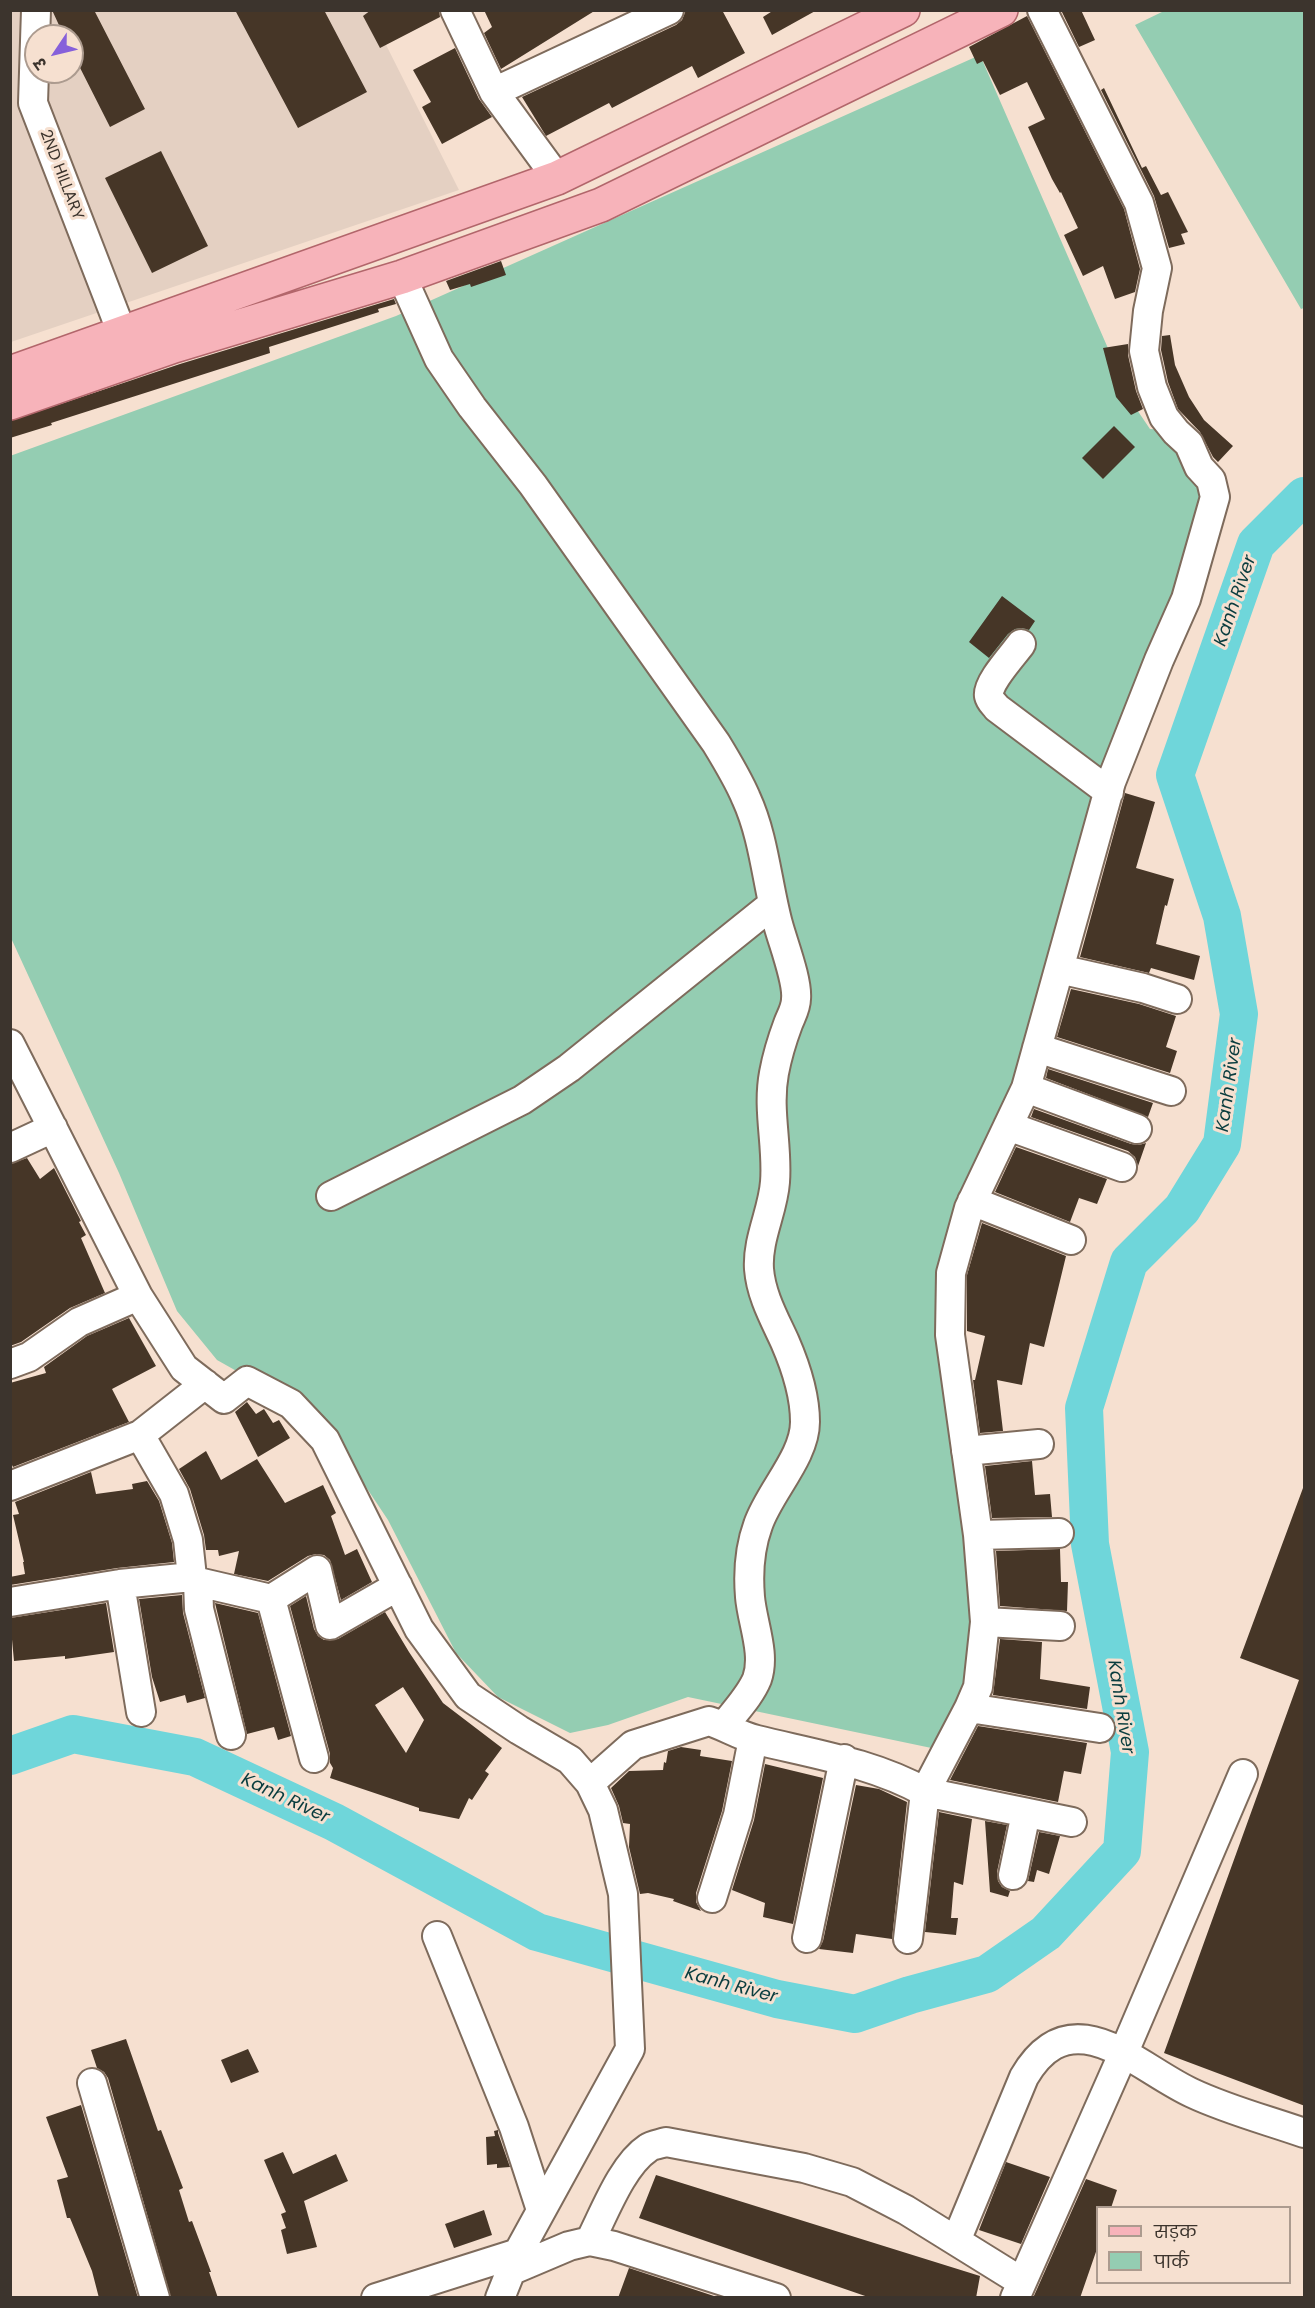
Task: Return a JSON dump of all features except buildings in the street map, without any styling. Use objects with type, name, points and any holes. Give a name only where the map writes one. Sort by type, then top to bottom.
[{"type":"main road","points":[[10,373],[557,178],[903,10]]},
{"type":"main road","points":[[10,403],[174,346],[402,277],[601,206],[1001,10]]},
{"type":"street","name":"2ND HILLARY","points":[[36,10],[33,103],[122,333]]},
{"type":"street","points":[[455,10],[494,92],[557,178]]},
{"type":"street","points":[[908,1939],[925,1792],[978,1687],[985,1622],[978,1535],[950,1335],[951,1274],[972,1201],[1026,1088],[1111,782],[1145,693],[1186,599],[1215,497],[1211,480],[1199,467],[1189,444],[1164,417],[1152,387],[1144,351],[1148,311],[1157,268],[1139,202],[1042,10]]},
{"type":"street","points":[[494,92],[657,13]]},
{"type":"street","points":[[402,277],[440,359],[533,485],[716,743],[747,800],[758,834],[797,998],[774,1073],[771,1093],[775,1182],[773,1203],[761,1245],[759,1266],[764,1294],[786,1343],[797,1377],[805,1424],[801,1442],[766,1503],[757,1525],[751,1551],[750,1595],[760,1665],[757,1678],[750,1691],[724,1726]]},
{"type":"street","points":[[1021,644],[992,683],[989,698],[997,708],[1109,792]]},
{"type":"street","points":[[331,1196],[522,1100],[569,1068],[773,904]]},
{"type":"street","points":[[1059,969],[1143,988],[1178,999]]},
{"type":"street","points":[[10,1044],[138,1296],[184,1368],[224,1399],[247,1381],[291,1404],[325,1440],[419,1629],[468,1696],[570,1760],[590,1783],[603,1810],[623,1894],[630,2049],[541,2210],[514,2262],[500,2298]]},
{"type":"street","points":[[1037,1048],[1171,1090]]},
{"type":"street","points":[[1026,1088],[1137,1129]]},
{"type":"street","points":[[1008,1126],[1122,1167]]},
{"type":"street","points":[[10,1148],[53,1128]]},
{"type":"street","points":[[972,1201],[1071,1240]]},
{"type":"street","points":[[10,1365],[29,1357],[79,1323],[138,1296]]},
{"type":"street","points":[[10,1486],[140,1435],[205,1384]]},
{"type":"street","points":[[140,1435],[174,1494],[188,1540],[199,1610],[231,1735]]},
{"type":"street","points":[[966,1450],[1039,1444]]},
{"type":"street","points":[[978,1535],[1059,1533]]},
{"type":"street","points":[[10,1602],[120,1584],[195,1580],[271,1599],[317,1570],[330,1625],[398,1586]]},
{"type":"street","points":[[120,1584],[141,1712]]},
{"type":"street","points":[[271,1599],[314,1758]]},
{"type":"street","points":[[985,1622],[1060,1626]]},
{"type":"street","points":[[969,1708],[1100,1728]]},
{"type":"street","points":[[590,1783],[633,1745],[709,1721],[753,1739],[844,1759],[909,1783],[925,1792],[1072,1822]]},
{"type":"street","points":[[712,1898],[738,1815],[753,1739]]},
{"type":"street","points":[[807,1938],[844,1759]]},
{"type":"street","points":[[591,2241],[620,2182],[633,2163],[648,2148],[666,2142],[804,2168],[852,2182],[906,2210],[956,2241],[1018,2290],[1124,2052],[1243,1774]]},
{"type":"street","points":[[1013,1875],[1026,1813]]},
{"type":"street","points":[[437,1936],[514,2127],[541,2210]]},
{"type":"street","points":[[956,2241],[1024,2077],[1032,2064],[1044,2052],[1064,2042],[1088,2040],[1102,2043],[1124,2052],[1188,2092],[1213,2103],[1305,2133]]},
{"type":"street","points":[[92,2083],[155,2298]]},
{"type":"street","points":[[376,2298],[591,2241],[614,2246],[776,2298]]},
{"type":"shaded area","points":[[10,11],[369,11],[459,190],[11,342]]},
{"type":"green space","points":[[1164,11],[1304,11],[1304,308],[1301,309],[1135,25]]},
{"type":"green space","points":[[980,55],[1131,401],[1150,429],[1168,430],[1217,501],[960,1241],[960,1322],[993,1617],[941,1750],[688,1697],[608,1725],[570,1733],[498,1697],[456,1653],[388,1520],[340,1448],[288,1400],[217,1360],[177,1311],[119,1173],[11,938],[10,456],[396,316]]},
{"type":"waterway","name":"Kanh River","points":[[10,1756],[73,1734],[195,1757],[334,1822],[537,1932],[777,1999],[855,2014],[910,1995],[987,1974],[1046,1933],[1122,1851],[1130,1752],[1090,1544],[1084,1408],[1129,1262],[1182,1209],[1222,1144],[1239,1014],[1222,916],[1175,775],[1256,544],[1304,496]]}]
